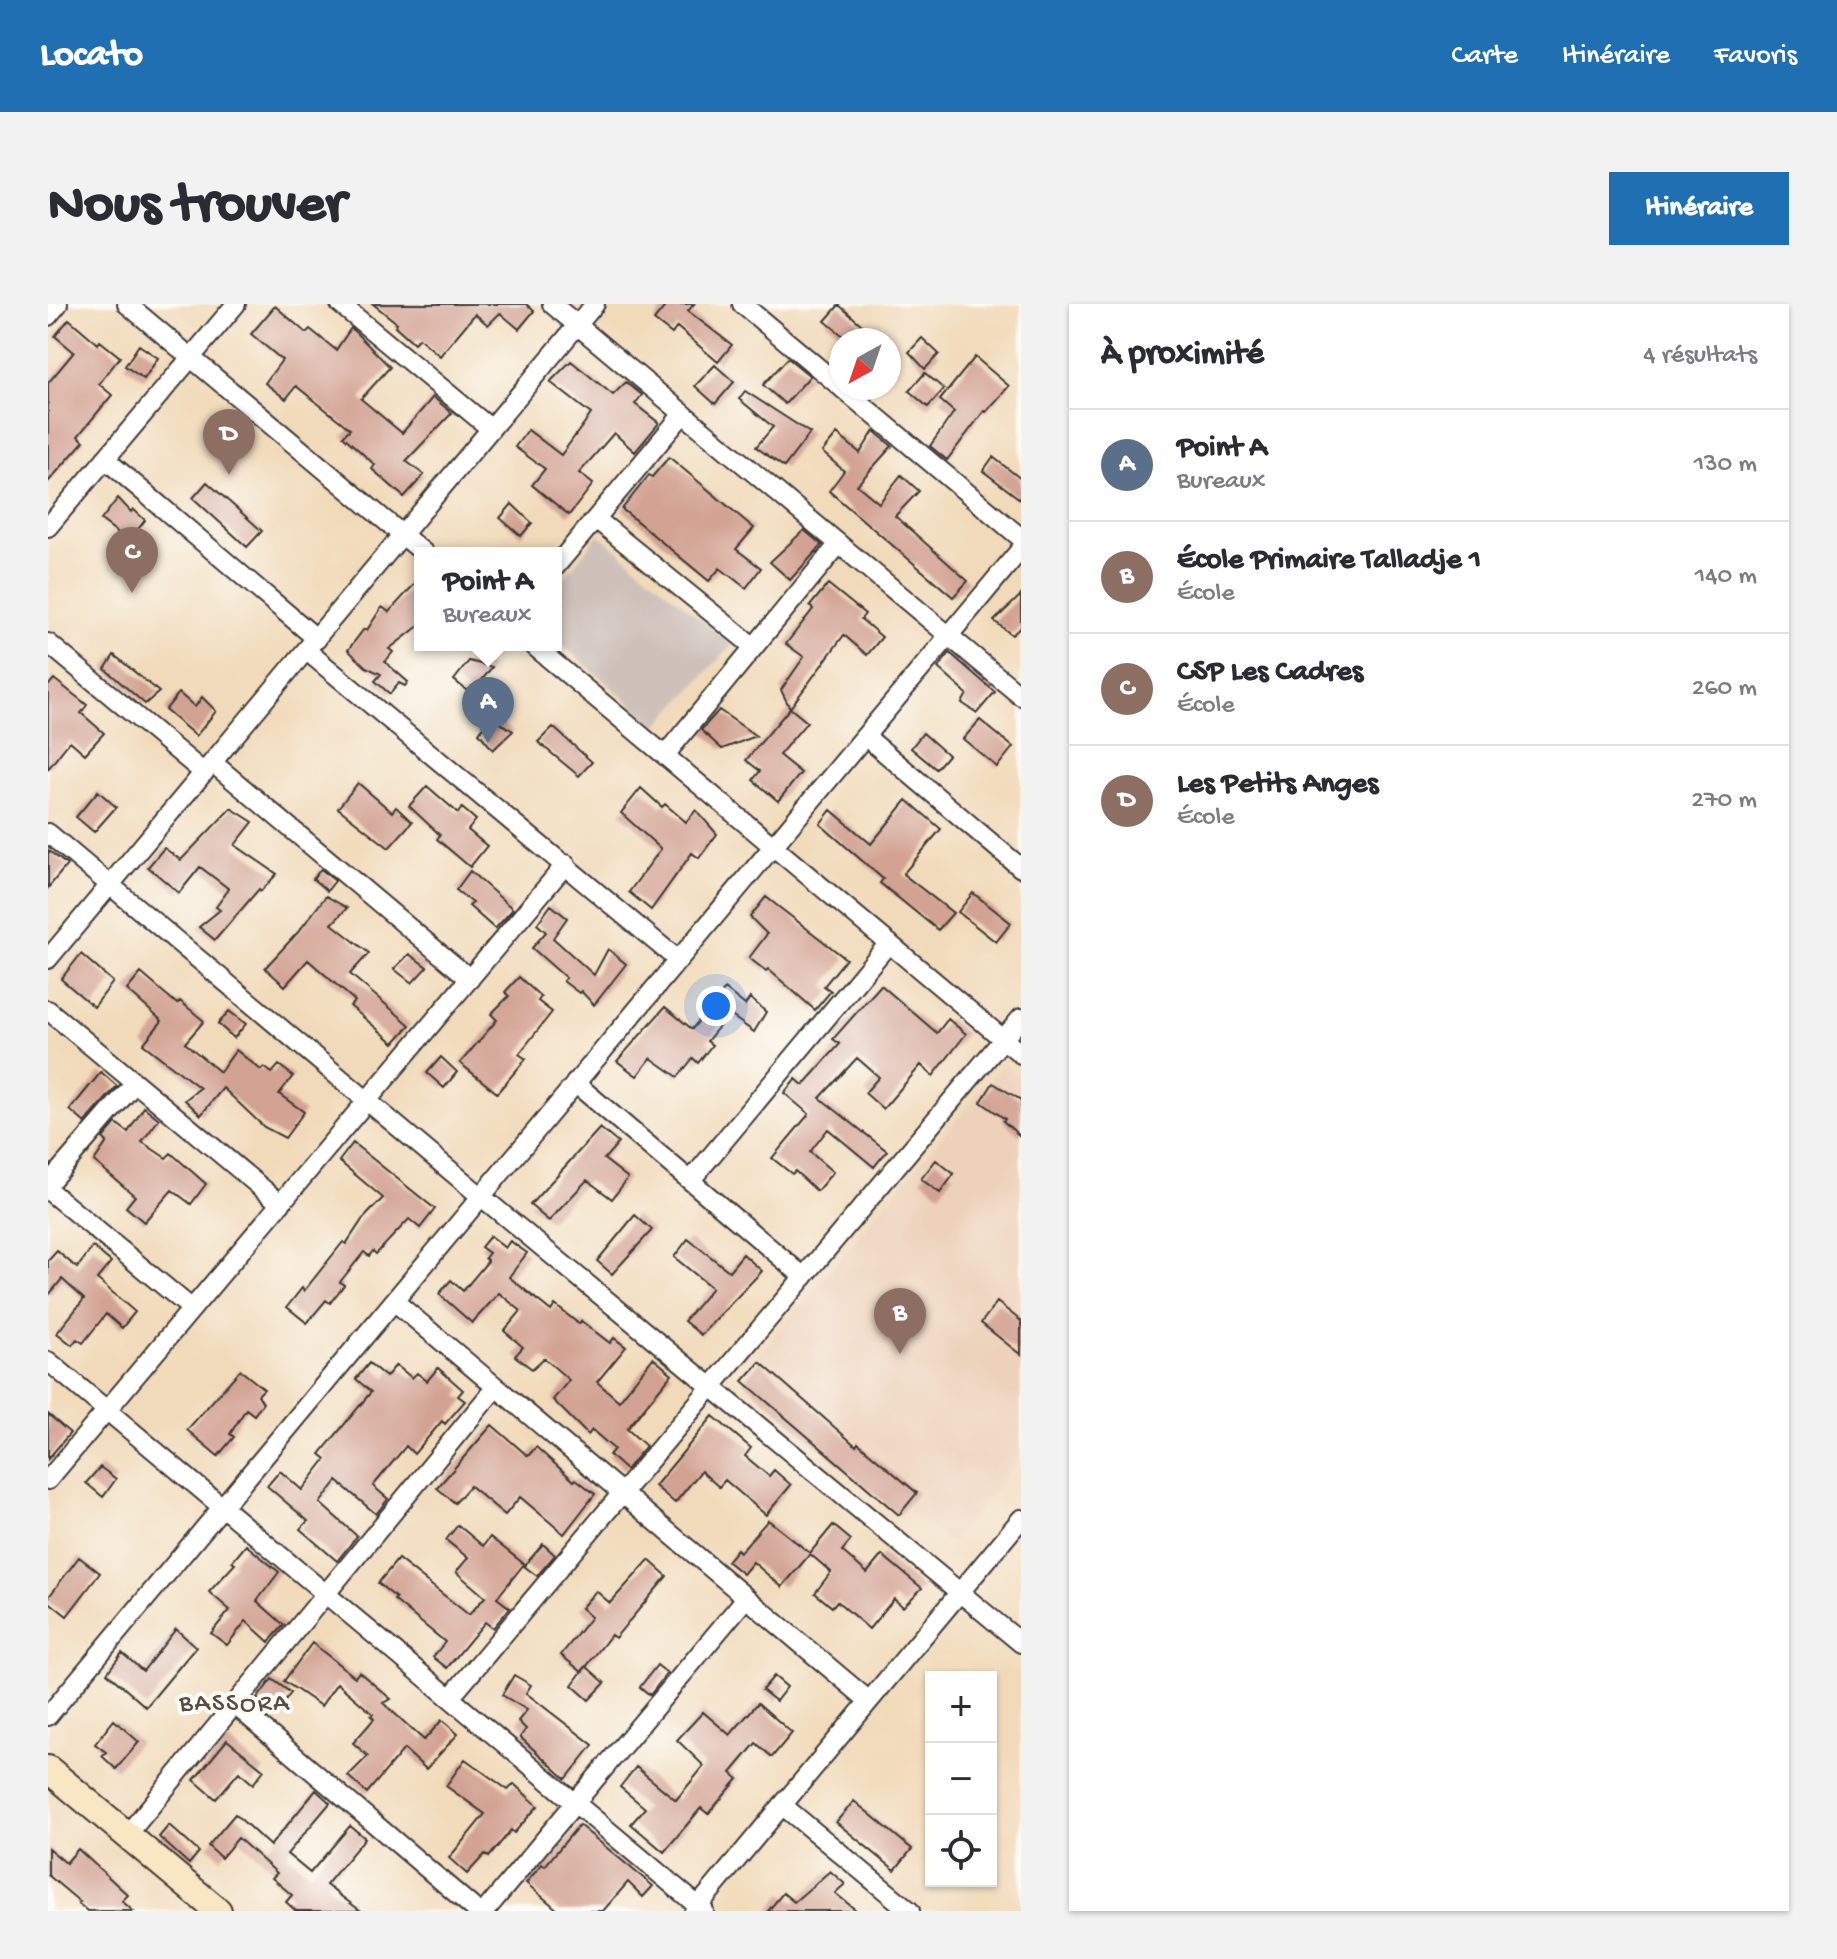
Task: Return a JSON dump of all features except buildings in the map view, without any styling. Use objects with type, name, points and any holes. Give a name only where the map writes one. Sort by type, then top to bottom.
[{"type":"street","points":[[48,316],[58,304]]},
{"type":"street","points":[[127,304],[417,547]]},
{"type":"street","points":[[48,527],[236,304]]},
{"type":"street","points":[[340,304],[491,429]]},
{"type":"street","points":[[552,304],[1021,696]]},
{"type":"street","points":[[48,959],[595,304]]},
{"type":"street","points":[[742,304],[829,377]]},
{"type":"street","points":[[856,400],[1021,538]]},
{"type":"street","points":[[562,559],[683,414]]},
{"type":"street","points":[[105,459],[312,645],[678,960]]},
{"type":"street","points":[[596,519],[754,647]]},
{"type":"street","points":[[665,755],[838,545]]},
{"type":"street","points":[[48,1716],[1021,549]]},
{"type":"street","points":[[48,643],[470,979]]},
{"type":"street","points":[[540,651],[1021,1054]]},
{"type":"street","points":[[865,736],[1021,868]]},
{"type":"street","points":[[48,833],[1021,1643]]},
{"type":"street","points":[[48,1480],[566,864]]},
{"type":"street","points":[[691,1180],[889,943]]},
{"type":"street","points":[[48,1010],[281,1204]]},
{"type":"street","points":[[450,1698],[1021,1018]]},
{"type":"street","points":[[135,1083],[48,1187],[192,1309]]},
{"type":"street","points":[[575,1083],[804,1277]]},
{"type":"street","points":[[394,1301],[869,1701]]},
{"type":"street","points":[[48,1361],[698,1909],[1021,1519]]},
{"type":"street","points":[[127,1835],[496,1387]]},
{"type":"street","points":[[485,1911],[746,1598]]},
{"type":"street","points":[[235,1705],[477,1911]]},
{"type":"street","points":[[48,1769],[218,1911]]},
{"type":"street","points":[[782,1805],[910,1911]]},
{"type":"shaded area","points":[[598,534],[732,645],[657,726],[562,644],[562,581]]},
{"type":"shaded area","points":[[1003,1064],[1021,1079],[1021,1457],[950,1543],[741,1377]]},
{"type":"place","name":"Les Petits Anges","points":[[229,475]]},
{"type":"place","name":"CSP Les Cadres","points":[[132,593]]},
{"type":"place","name":"Point A","points":[[488,743]]},
{"type":"place","name":"École Primaire Talladje 1","points":[[900,1354]]},
{"type":"district","name":"BASSORA","points":[[235,1705]]}]
